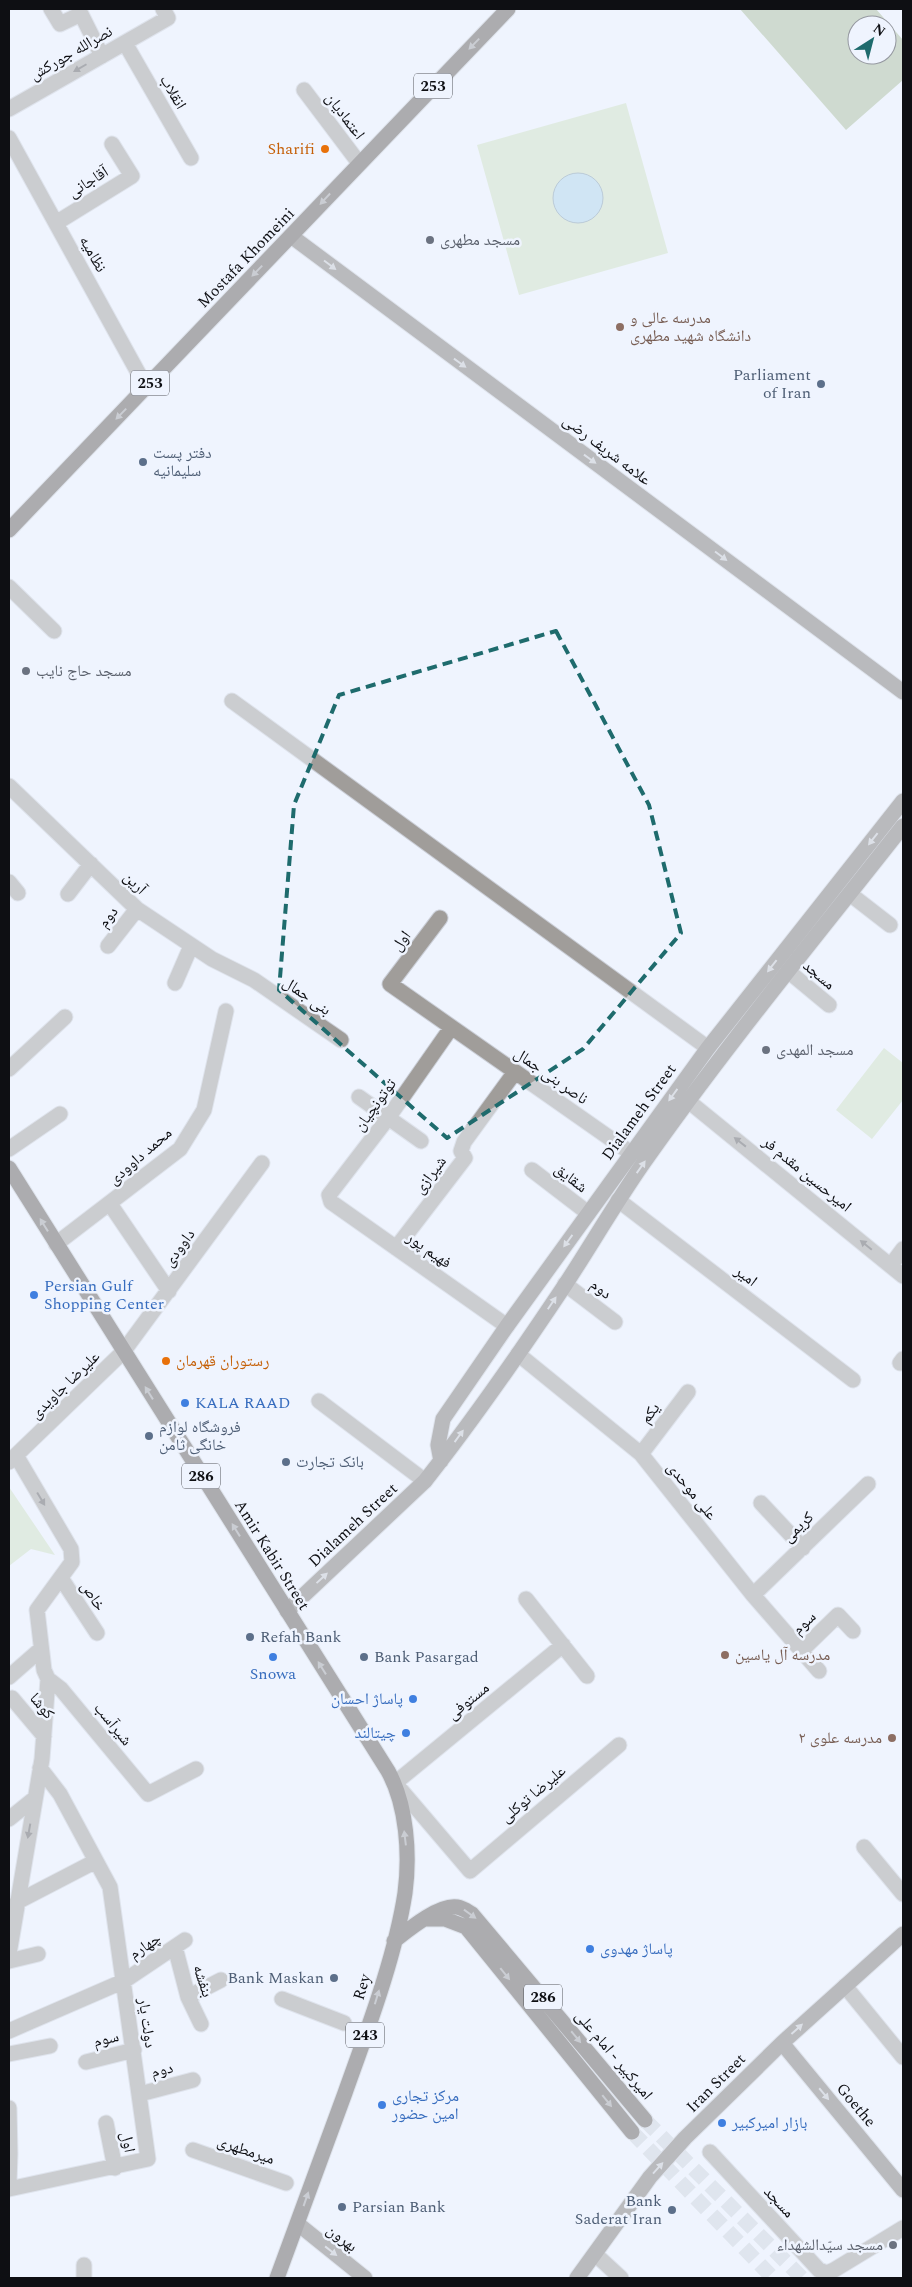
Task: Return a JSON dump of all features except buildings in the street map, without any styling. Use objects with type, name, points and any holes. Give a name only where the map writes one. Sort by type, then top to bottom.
[{"type":"main road","name":"Mostafa Khomeini","points":[[9,530],[508,9]]},
{"type":"main road","name":"علامه شریف رضی","points":[[291,236],[903,692]]},
{"type":"main road","name":"Dialameh Street","points":[[441,1461],[438,1445],[443,1419],[507,1326],[708,1048],[903,801]]},
{"type":"main road","name":"Dialameh Street","points":[[286,1611],[425,1481],[441,1461],[518,1354],[618,1200],[687,1100],[903,826]]},
{"type":"main road","name":"Amir Kabir Street","points":[[9,1168],[395,1783]]},
{"type":"main road","name":"Rey","points":[[277,2278],[364,2040],[394,1941],[405,1892],[406,1869],[404,1822],[395,1783]]},
{"type":"main road","name":"امیرکبیر - امام علی","points":[[427,1919],[442,1909],[456,1906],[476,1918],[645,2120]]},
{"type":"main road","name":"286","points":[[394,1941],[427,1919],[445,1919],[466,1927],[632,2132]]},
{"type":"main road","name":"Iran Street","points":[[577,2278],[650,2177],[685,2138],[782,2043],[903,1934]]},
{"type":"main road","name":"Goethe","points":[[782,2043],[903,2190]]},
{"type":"main road","name":"بهرون","points":[[298,2224],[365,2278]]},
{"type":"street","points":[[51,9],[60,24],[81,14],[102,56]]},
{"type":"street","name":"نصرالله جورکش","points":[[9,109],[168,18],[163,9]]},
{"type":"street","name":"انقلاب","points":[[125,43],[191,158]]},
{"type":"street","name":"اعتمادیان","points":[[304,90],[359,163]]},
{"type":"street","name":"نظامیه","points":[[9,138],[146,387]]},
{"type":"street","name":"آقاجانی","points":[[56,223],[132,176],[112,144]]},
{"type":"street","points":[[9,587],[54,631]]},
{"type":"street","points":[[232,701],[708,1048]]},
{"type":"street","name":"آرین","points":[[9,786],[136,910],[212,959],[254,980]]},
{"type":"street","points":[[68,894],[91,864]]},
{"type":"street","points":[[850,894],[890,925]]},
{"type":"street","name":"دوم","points":[[108,946],[136,910]]},
{"type":"street","name":"اول","points":[[390,984],[440,918]]},
{"type":"street","points":[[175,983],[191,946]]},
{"type":"street","name":"مسجد","points":[[788,971],[829,1006]]},
{"type":"street","name":"بنی جمال","points":[[254,980],[341,1040]]},
{"type":"street","name":"ناصر بنی جمال","points":[[390,984],[631,1153]]},
{"type":"street","name":"محمد داوودی","points":[[56,1244],[180,1149],[204,1110],[226,1011]]},
{"type":"street","points":[[9,1068],[66,1017]]},
{"type":"street","name":"توتونچیان","points":[[331,1202],[330,1195],[452,1028]]},
{"type":"street","name":"شیرازی","points":[[396,1248],[465,1158],[461,1151],[464,1142],[514,1072]]},
{"type":"street","points":[[359,1097],[421,1141]]},
{"type":"street","name":"امیرحسین مقدم فر","points":[[687,1100],[903,1276]]},
{"type":"street","points":[[9,1149],[60,1114]]},
{"type":"street","name":"داوودی","points":[[123,1352],[262,1163]]},
{"type":"street","name":"شقایق","points":[[532,1170],[588,1213]]},
{"type":"street","name":"امیر","points":[[618,1200],[853,1380]]},
{"type":"street","name":"فهیم پور","points":[[331,1202],[507,1326]]},
{"type":"street","points":[[110,1204],[169,1291]]},
{"type":"street","points":[[891,1265],[903,1249]]},
{"type":"street","name":"دوم","points":[[565,1284],[615,1322]]},
{"type":"street","name":"علیرضا جاویدی","points":[[13,1460],[123,1352]]},
{"type":"street","name":"علی موحدی","points":[[518,1354],[641,1454],[753,1595],[819,1671]]},
{"type":"street","name":"یکم","points":[[641,1454],[688,1392]]},
{"type":"street","points":[[319,1401],[425,1481]]},
{"type":"street","points":[[9,1954],[44,1736],[48,1679],[44,1670],[37,1610],[72,1562],[71,1549],[13,1460]]},
{"type":"street","name":"کریمی","points":[[753,1595],[868,1484]]},
{"type":"street","points":[[761,1503],[802,1548]]},
{"type":"street","name":"خاص","points":[[61,1578],[97,1633]]},
{"type":"street","points":[[526,1599],[587,1676]]},
{"type":"street","name":"سوم","points":[[801,1650],[838,1615],[853,1631]]},
{"type":"street","name":"مستوفی","points":[[395,1783],[563,1645]]},
{"type":"street","points":[[9,1677],[41,1650]]},
{"type":"street","name":"شیرآسب","points":[[48,1679],[61,1689],[148,1794],[196,1769]]},
{"type":"street","name":"کوشا","points":[[12,1698],[44,1736]]},
{"type":"street","name":"علیرضا توکلی","points":[[395,1783],[470,1870],[619,1745]]},
{"type":"street","name":"دولت یار","points":[[9,2189],[115,2168],[148,2159],[110,1887],[60,1794],[40,1768]]},
{"type":"street","points":[[9,1819],[35,1798]]},
{"type":"street","points":[[864,1847],[903,1894]]},
{"type":"street","points":[[17,1902],[96,1861]]},
{"type":"street","name":"چهارم","points":[[9,2031],[124,1981],[180,1944]]},
{"type":"street","name":"بنفشه","points":[[180,1944],[188,1997],[200,2024]]},
{"type":"street","points":[[9,1961],[38,1954]]},
{"type":"street","points":[[188,1997],[221,1980]]},
{"type":"street","points":[[845,1986],[903,2057]]},
{"type":"street","points":[[282,1999],[344,2023]]},
{"type":"street","points":[[9,2054],[50,2046]]},
{"type":"street","name":"سوم","points":[[86,2062],[134,2050]]},
{"type":"street","name":"دوم","points":[[140,2094],[193,2080]]},
{"type":"street","points":[[9,2108],[9,2183]]},
{"type":"street","name":"اول","points":[[106,2123],[115,2168]]},
{"type":"street","name":"میرمطهری","points":[[193,2150],[286,2183]]},
{"type":"street","name":"مسجد","points":[[710,2152],[819,2270],[827,2273],[834,2270],[903,2228]]},
{"type":"street","points":[[595,2254],[621,2278]]},
{"type":"highlighted area","points":[[556,631],[649,805],[681,933],[583,1049],[447,1138],[279,990],[294,805],[339,695]]},
{"type":"green space","points":[[740,9],[876,9],[881,15],[847,15],[847,65],[897,65],[897,33],[903,40],[903,80],[846,130]]},
{"type":"green space","points":[[626,103],[668,253],[519,295],[477,145]]},
{"type":"green space","points":[[884,1048],[903,1063],[903,1100],[872,1139],[836,1110]]},
{"type":"green space","points":[[9,1487],[55,1555],[31,1549],[9,1566]]},
{"type":"water","points":[[573,173],[583,173],[596,180],[603,193],[603,203],[596,216],[583,223],[573,223],[564,219],[557,212],[553,203],[553,193],[557,184],[564,177]]},
{"type":"tunnel","points":[[645,2120],[802,2278]]},
{"type":"tunnel","points":[[632,2132],[773,2278]]},
{"type":"place","name":"Sharifi","points":[[325,149]]},
{"type":"place","name":"مسجد مطهری","points":[[430,240]]},
{"type":"place","name":"مدرسه عالی و دانشگاه شهید مطهری","points":[[620,327]]},
{"type":"place","name":"Parliament of Iran","points":[[821,384]]},
{"type":"place","name":"دفتر پست سلیمانیه","points":[[143,462]]},
{"type":"place","name":"مسجد حاج نایب","points":[[26,671]]},
{"type":"place","name":"مسجد المهدی","points":[[766,1050]]},
{"type":"place","name":"Persian Gulf Shopping Center","points":[[34,1295]]},
{"type":"place","name":"رستوران قهرمان","points":[[166,1361]]},
{"type":"place","name":"KALA RAAD","points":[[185,1403]]},
{"type":"place","name":"فروشگاه لوازم خانگی ثامن","points":[[149,1436]]},
{"type":"place","name":"بانک تجارت","points":[[286,1462]]},
{"type":"place","name":"Refah Bank","points":[[250,1637]]},
{"type":"place","name":"مدرسه آل یاسین","points":[[725,1655]]},
{"type":"place","name":"Snowa","points":[[273,1657]]},
{"type":"place","name":"Bank Pasargad","points":[[364,1657]]},
{"type":"place","name":"پاساژ احسان","points":[[413,1699]]},
{"type":"place","name":"چیتالند","points":[[406,1733]]},
{"type":"place","name":"مدرسه علوی ۲","points":[[892,1738]]},
{"type":"place","name":"پاساژ مهدوی","points":[[590,1949]]},
{"type":"place","name":"Bank Maskan","points":[[334,1978]]},
{"type":"place","name":"مرکز تجاری امین حضور","points":[[382,2105]]},
{"type":"place","name":"بازار امیرکبیر","points":[[722,2123]]},
{"type":"place","name":"Parsian Bank","points":[[342,2207]]},
{"type":"place","name":"Bank Saderat Iran","points":[[672,2210]]},
{"type":"place","name":"مسجد سیّدالشهداء","points":[[893,2245]]}]
